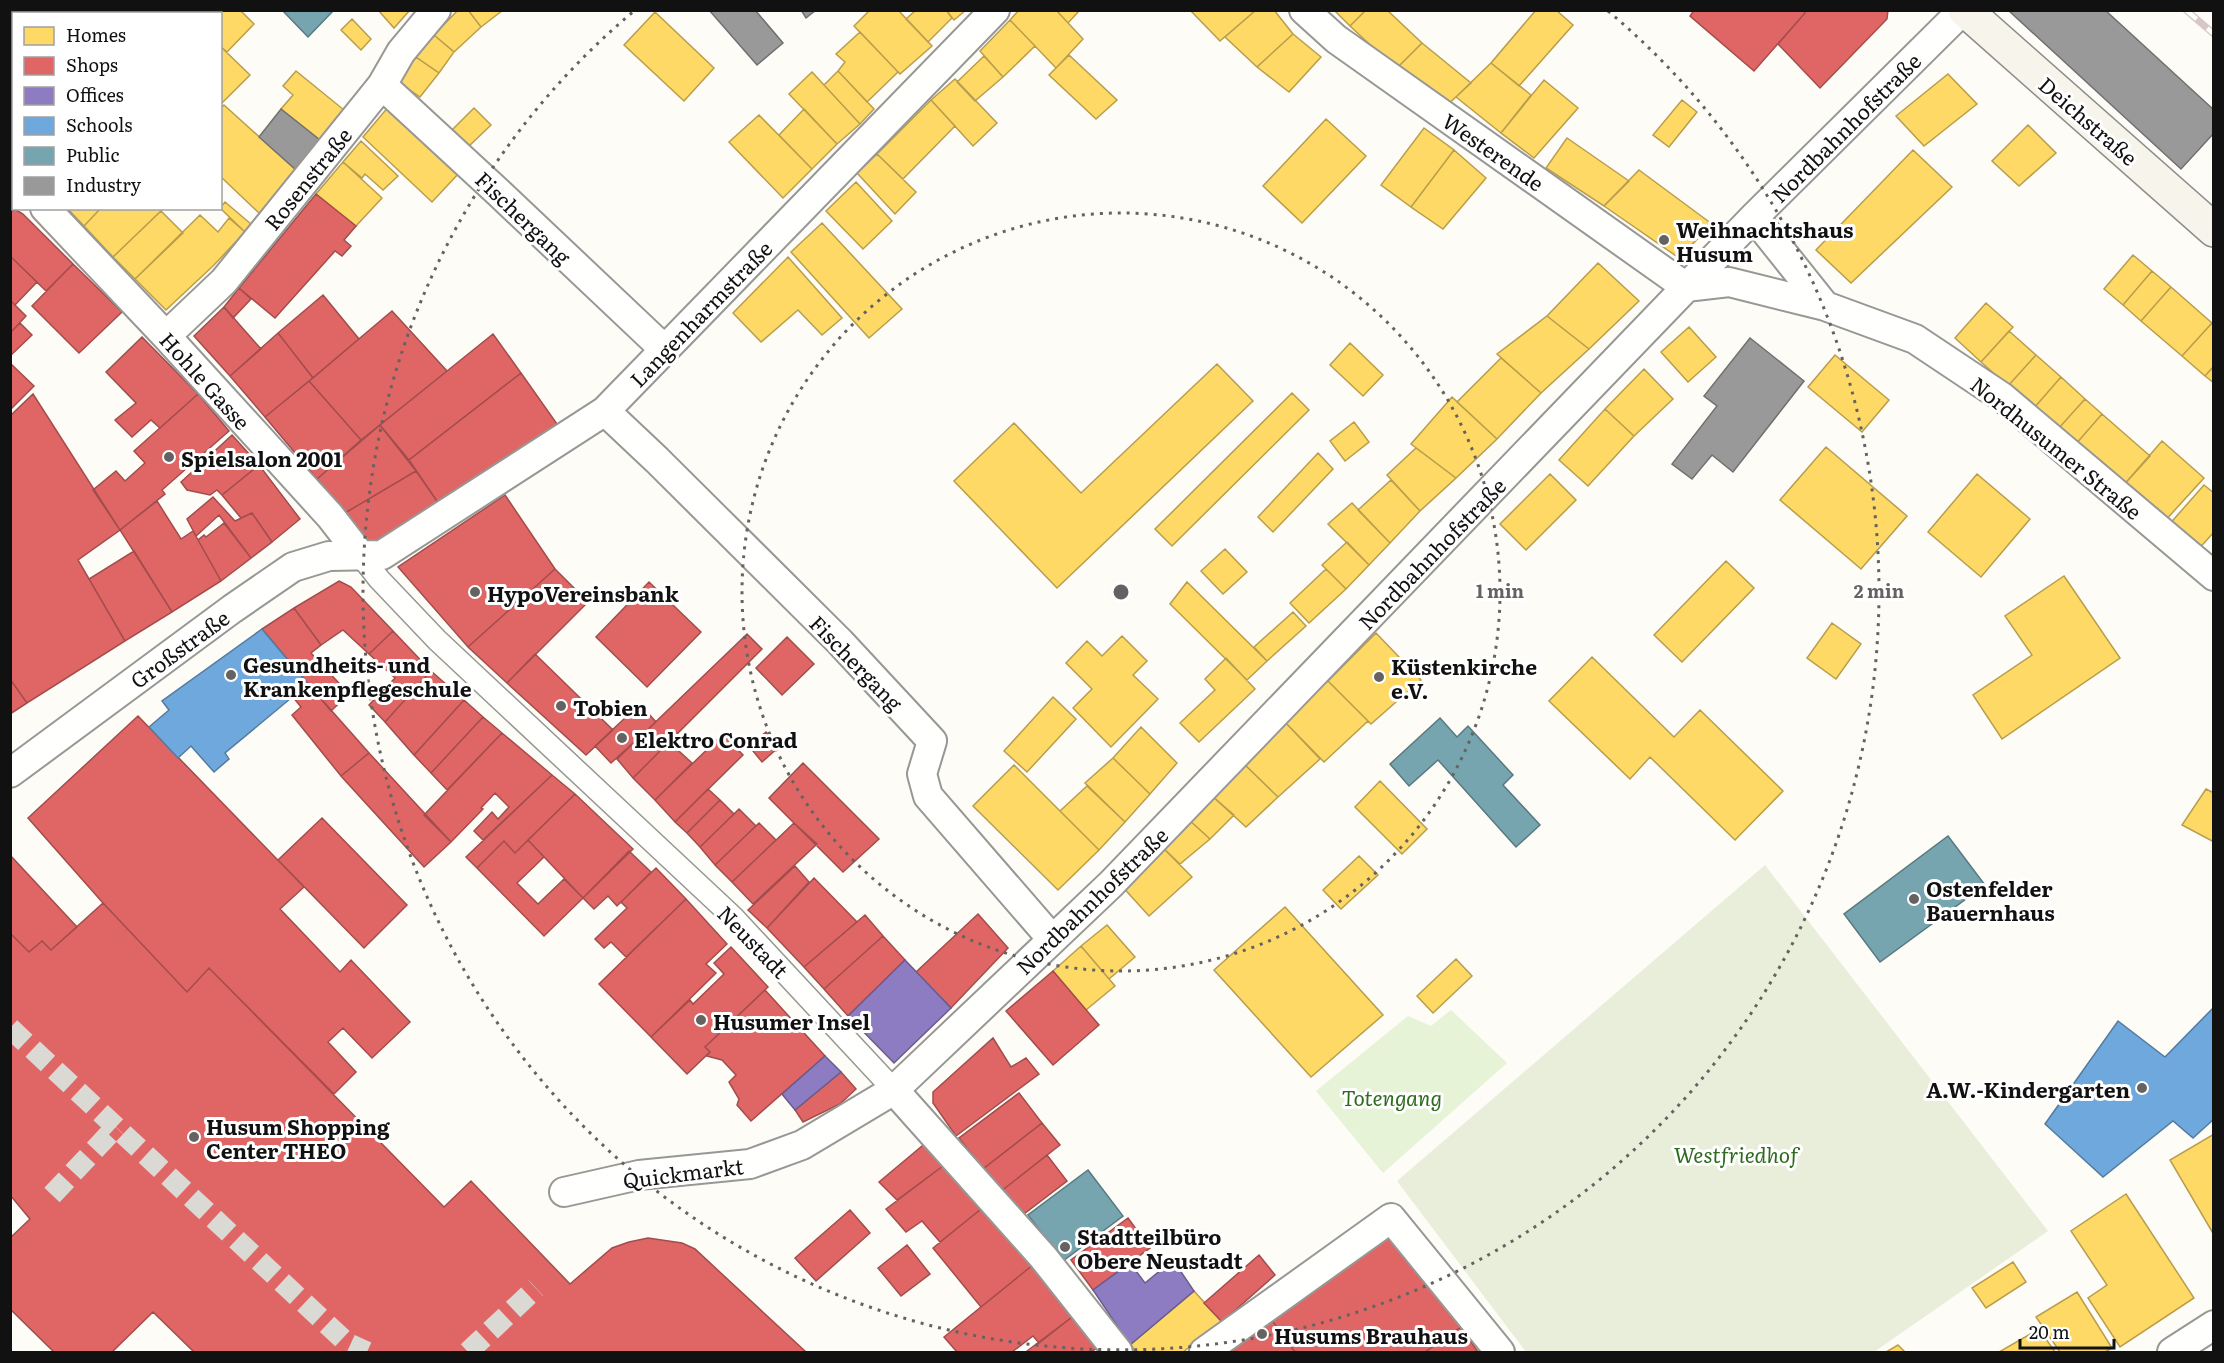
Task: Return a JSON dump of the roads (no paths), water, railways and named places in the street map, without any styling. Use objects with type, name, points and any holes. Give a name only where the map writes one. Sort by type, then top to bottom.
[{"type":"main road","name":"Deichstraße","points":[[1964,10],[2214,230]]},
{"type":"street","name":"Rosenstraße","points":[[166,336],[224,281],[382,85],[400,52],[436,10]]},
{"type":"street","name":"Langenharmstraße","points":[[361,556],[382,555],[605,411],[995,10]]},
{"type":"street","name":"Westerende","points":[[1304,10],[1336,39],[1686,287]]},
{"type":"street","name":"Nordbahnhofstraße","points":[[894,1090],[1111,884],[1754,217],[1964,10]]},
{"type":"street","name":"Fischergang","points":[[382,85],[665,350]]},
{"type":"street","name":"Hohle Gasse","points":[[47,210],[166,336],[330,516],[361,556]]},
{"type":"street","points":[[1754,217],[1825,306]]},
{"type":"street","name":"Nordhusumer Straße","points":[[1686,287],[1729,282],[1825,306],[1915,339],[2002,397],[2214,576]]},
{"type":"street","name":"Fischergang","points":[[605,411],[840,642],[932,741],[922,774],[928,796],[1052,939]]},
{"type":"street","name":"Großstraße","points":[[10,772],[292,567],[329,556],[361,556]]},
{"type":"street","name":"Neustadt","points":[[361,556],[379,579],[438,640],[733,917],[894,1090],[1043,1257],[1118,1353]]},
{"type":"street","name":"Quickmarkt","points":[[564,1192],[639,1174],[750,1164],[802,1145],[894,1090]]},
{"type":"street","points":[[1204,1353],[1391,1218],[1500,1353]]},
{"type":"street","points":[[2172,1353],[2214,1325]]},
{"type":"tunnel","points":[[10,1028],[347,1343],[367,1352]]},
{"type":"tunnel","points":[[52,1195],[116,1127]]},
{"type":"tunnel","points":[[468,1352],[536,1288]]},
{"type":"railway","points":[[2186,10],[2214,34]]},
{"type":"place","name":"Weihnachtshaus Husum","points":[[1664,240]]},
{"type":"place","name":"Spielsalon 2001","points":[[169,457]]},
{"type":"place","name":"HypoVereinsbank","points":[[475,592]]},
{"type":"place","name":"Gesundheits- und Krankenpflegeschule","points":[[231,675]]},
{"type":"place","name":"Küstenkirche e.V.","points":[[1379,677]]},
{"type":"place","name":"Tobien","points":[[561,706]]},
{"type":"place","name":"Elektro Conrad","points":[[622,738]]},
{"type":"place","name":"Ostenfelder Bauernhaus","points":[[1914,899]]},
{"type":"place","name":"Husumer Insel","points":[[701,1020]]},
{"type":"place","name":"A.W.-Kindergarten","points":[[2142,1088]]},
{"type":"place","name":"Husum Shopping Center THEO","points":[[194,1137]]},
{"type":"place","name":"Stadtteilbüro Obere Neustadt","points":[[1065,1247]]},
{"type":"place","name":"Husums Brauhaus","points":[[1262,1334]]},
{"type":"park label","name":"Totengang","points":[[1392,1096]]},
{"type":"park label","name":"Westfriedhof","points":[[1736,1153]]}]
